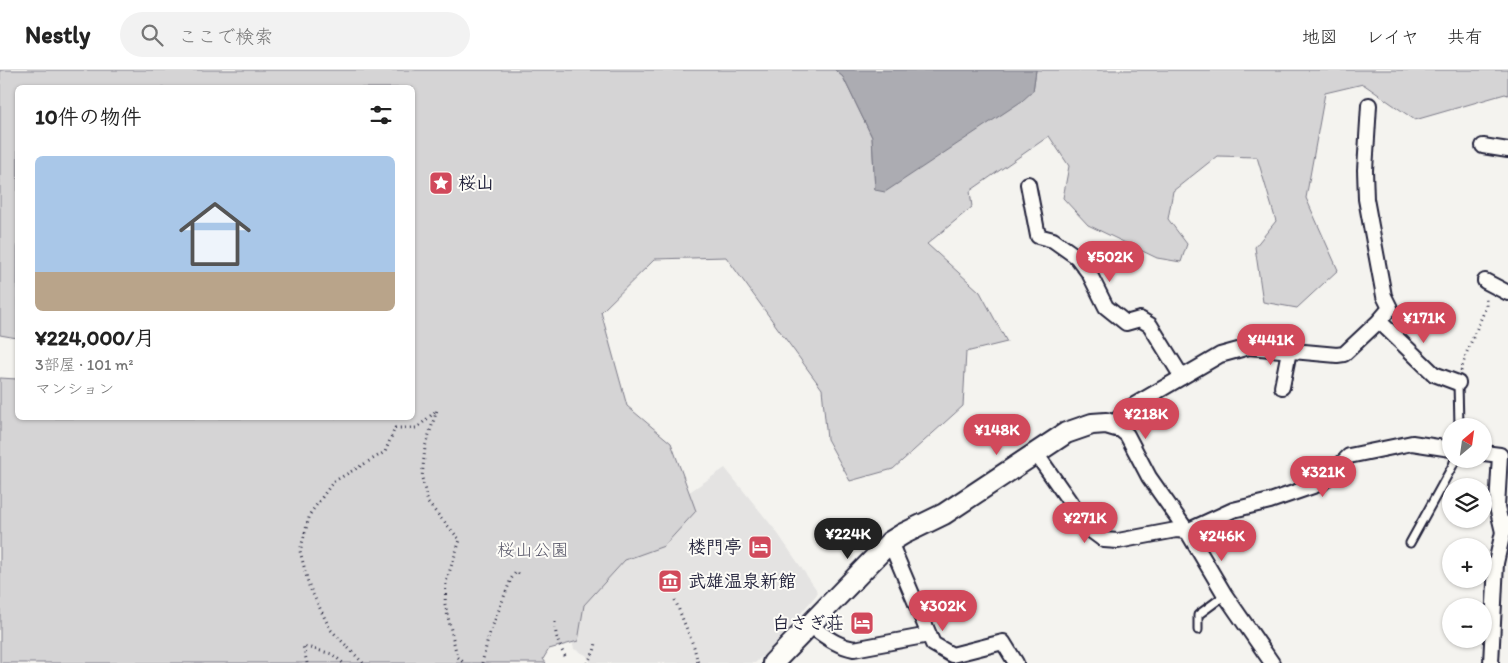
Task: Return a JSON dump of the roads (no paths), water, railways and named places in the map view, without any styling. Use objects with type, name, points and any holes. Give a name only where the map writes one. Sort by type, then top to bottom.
[{"type":"street","points":[[1116,426],[1129,408],[1220,355],[1249,347],[1337,356],[1344,354],[1390,308],[1384,296],[1366,199],[1365,170],[1369,105]]},
{"type":"street","points":[[1483,146],[1508,150]]},
{"type":"street","points":[[1028,184],[1038,236],[1053,240],[1076,257],[1089,273],[1106,307],[1126,323],[1140,319],[1150,325],[1182,377]]},
{"type":"street","points":[[1484,281],[1508,293]]},
{"type":"street","points":[[1379,321],[1434,374],[1458,383]]},
{"type":"street","points":[[1282,387],[1289,351]]},
{"type":"street","points":[[772,663],[890,542],[944,514],[1066,433],[1092,424],[1106,423],[1116,426],[1127,435],[1150,476],[1187,531],[1225,595],[1272,663]]},
{"type":"street","points":[[1035,452],[1089,529],[1104,540],[1118,541],[1176,530],[1187,531],[1233,510],[1270,501],[1322,483],[1349,456],[1412,443],[1442,448]]},
{"type":"street","points":[[1491,663],[1496,563],[1505,528],[1497,507],[1500,455],[1492,454]]},
{"type":"street","points":[[890,542],[933,644],[952,655],[1003,642],[1016,663]]},
{"type":"street","points":[[810,625],[843,647],[854,649],[929,635]]},
{"type":"lane","points":[[1458,383],[1458,418]]},
{"type":"lane","points":[[1410,543],[1451,468]]},
{"type":"lane","points":[[1198,630],[1198,615],[1225,595]]},
{"type":"place","name":"桜山","points":[[441,183]]},
{"type":"place","name":"楼門亭","points":[[760,547]]},
{"type":"place","name":"武雄温泉新館","points":[[670,581]]},
{"type":"place","name":"白さぎ荘","points":[[862,623]]},
{"type":"park label","name":"桜山公園","points":[[533,550]]}]
